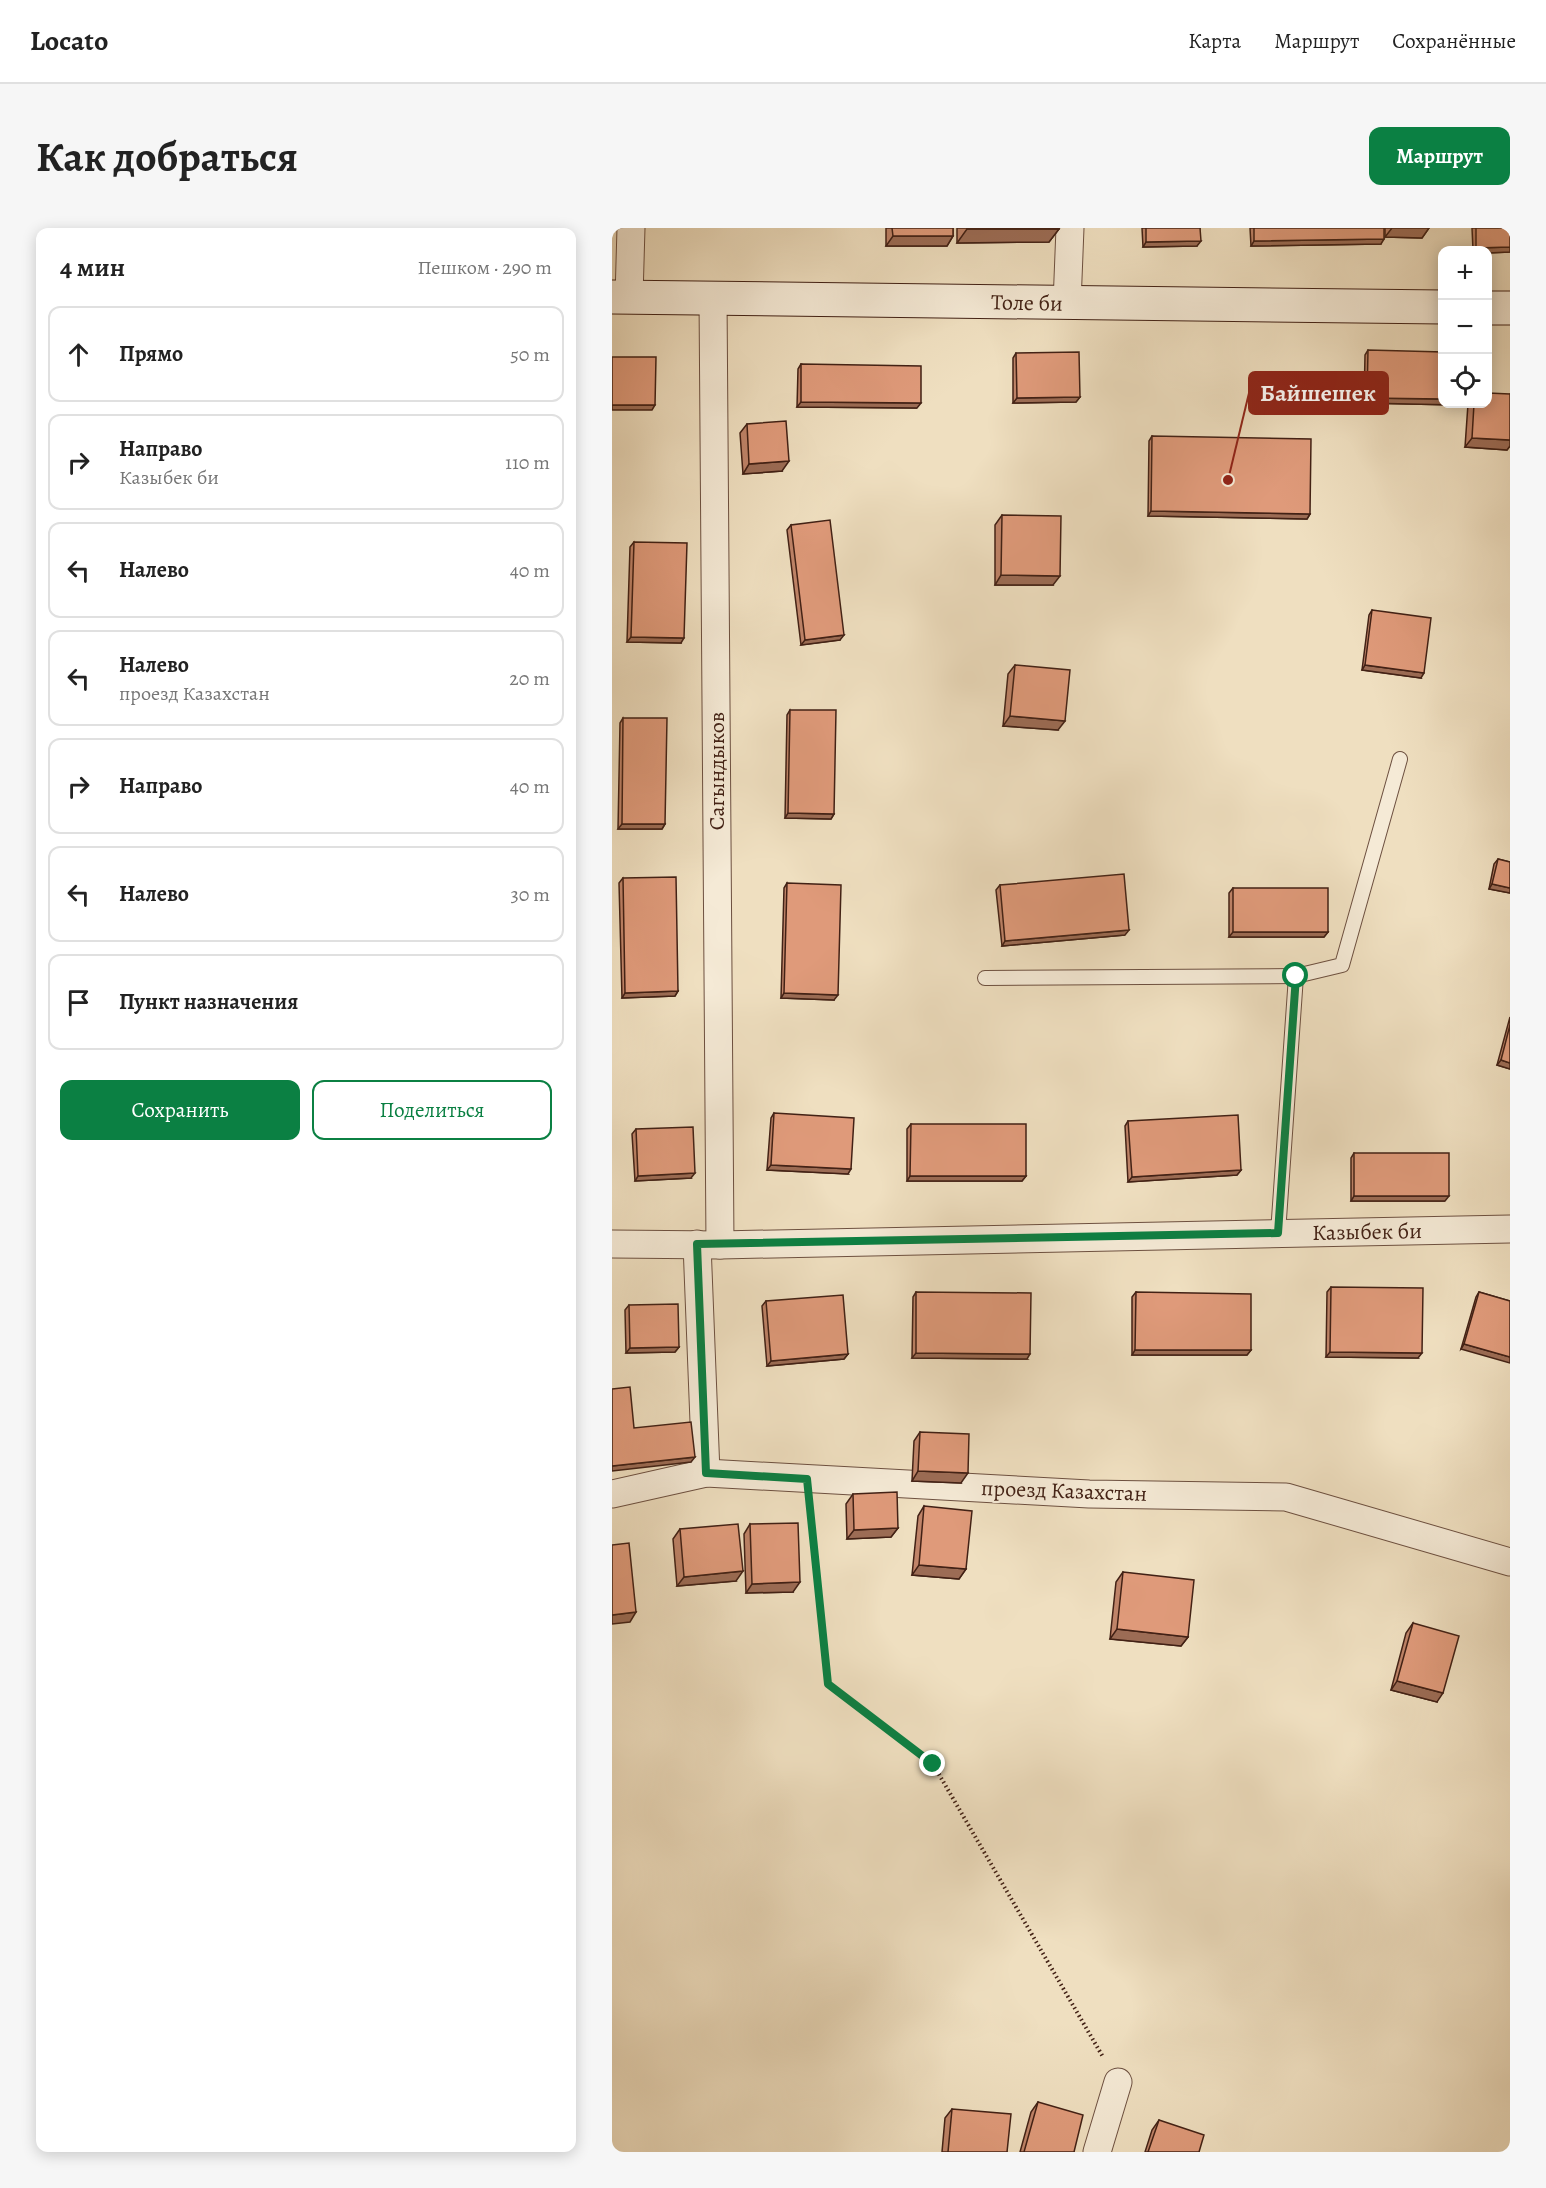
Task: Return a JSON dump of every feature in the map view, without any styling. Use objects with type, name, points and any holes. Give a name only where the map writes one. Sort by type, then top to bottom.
[{"type":"main road","name":"Толе би","points":[[621,297],[1438,307]]},
{"type":"main road","points":[[1492,308],[1510,308]]},
{"type":"street","points":[[621,297],[631,228]]},
{"type":"street","points":[[1067,304],[1070,228]]},
{"type":"street","name":"Сагындыков","points":[[706,1473],[713,297]]},
{"type":"street","name":"Казыбек би","points":[[612,1244],[709,1245],[1510,1229]]},
{"type":"street","name":"проезд Казахстан","points":[[612,1494],[706,1473],[1089,1494],[1286,1497],[1510,1562]]},
{"type":"street","points":[[1096,2152],[1118,2082]]},
{"type":"lane","points":[[986,978],[1296,976],[1342,965],[1400,759]]},
{"type":"lane","points":[[1278,1233],[1296,976]]},
{"type":"path","points":[[807,1479],[828,1684],[933,1764],[1118,2082]]},
{"type":"building","points":[[892,228],[953,228],[953,236],[893,236]]},
{"type":"building","points":[[1059,228],[1059,229],[967,229]]},
{"type":"building","points":[[1146,228],[1200,228],[1201,241],[1146,242]]},
{"type":"building","points":[[1254,228],[1384,228],[1384,239],[1254,241]]},
{"type":"building","points":[[1476,228],[1510,228],[1510,247],[1476,246]]},
{"type":"building","points":[[1368,350],[1438,352],[1438,399],[1367,398]]},
{"type":"building","points":[[1079,352],[1080,397],[1017,398],[1016,353]]},
{"type":"building","points":[[612,357],[656,357],[655,405],[612,405]]},
{"type":"building","points":[[801,364],[921,366],[921,403],[801,402]]},
{"type":"building","points":[[1492,393],[1510,394],[1510,440],[1472,438],[1474,408],[1492,408]]},
{"type":"building","points":[[786,421],[789,461],[749,464],[747,424]]},
{"type":"building","points":[[1152,436],[1311,439],[1310,514],[1151,511]]},
{"type":"building","points":[[1002,515],[1061,516],[1060,576],[1001,575]]},
{"type":"building","points":[[830,520],[844,635],[805,640],[791,525]]},
{"type":"building","points":[[634,542],[687,543],[684,638],[631,637]]},
{"type":"building","points":[[1372,610],[1431,618],[1424,673],[1365,665]]},
{"type":"building","points":[[1015,665],[1070,670],[1065,721],[1010,716]]},
{"type":"building","points":[[790,710],[836,710],[834,814],[788,813]]},
{"type":"building","points":[[623,718],[667,718],[665,824],[622,824]]},
{"type":"building","points":[[1498,859],[1510,862],[1510,888],[1492,884]]},
{"type":"building","points":[[1124,874],[1129,930],[1005,941],[1000,885]]},
{"type":"building","points":[[676,877],[678,991],[625,993],[623,878]]},
{"type":"building","points":[[787,883],[841,885],[838,995],[784,993]]},
{"type":"building","points":[[1233,888],[1328,888],[1328,932],[1233,932]]},
{"type":"building","points":[[1510,1025],[1510,1063],[1501,1060]]},
{"type":"building","points":[[774,1113],[854,1118],[851,1169],[771,1165]]},
{"type":"building","points":[[1238,1115],[1241,1170],[1132,1177],[1128,1121]]},
{"type":"building","points":[[911,1124],[1026,1124],[1026,1176],[910,1176]]},
{"type":"building","points":[[693,1127],[695,1173],[638,1176],[636,1129]]},
{"type":"building","points":[[1354,1153],[1449,1153],[1449,1196],[1354,1196]]},
{"type":"building","points":[[1331,1287],[1423,1288],[1422,1353],[1330,1352]]},
{"type":"building","points":[[916,1292],[1031,1293],[1030,1354],[916,1353]]},
{"type":"building","points":[[1136,1292],[1251,1294],[1251,1350],[1135,1350]]},
{"type":"building","points":[[1479,1292],[1510,1301],[1510,1357],[1464,1344]]},
{"type":"building","points":[[843,1295],[848,1354],[771,1361],[766,1301]]},
{"type":"building","points":[[678,1304],[679,1347],[630,1348],[629,1305]]},
{"type":"building","points":[[630,1387],[634,1428],[691,1422],[695,1457],[612,1466],[612,1389]]},
{"type":"building","points":[[920,1432],[969,1434],[968,1473],[918,1471]]},
{"type":"building","points":[[897,1492],[898,1528],[854,1530],[853,1494]]},
{"type":"building","points":[[924,1506],[972,1511],[966,1569],[919,1565]]},
{"type":"building","points":[[798,1523],[800,1582],[752,1584],[750,1524]]},
{"type":"building","points":[[738,1524],[743,1571],[684,1577],[680,1529]]},
{"type":"building","points":[[629,1543],[636,1612],[612,1615],[612,1545]]},
{"type":"building","points":[[1123,1572],[1194,1580],[1188,1637],[1117,1629]]},
{"type":"building","points":[[1413,1623],[1459,1636],[1443,1693],[1397,1681]]},
{"type":"building","points":[[1038,2102],[1083,2115],[1074,2152],[1024,2152]]},
{"type":"building","points":[[952,2109],[1011,2114],[1007,2152],[948,2152]]},
{"type":"building","points":[[1159,2120],[1204,2135],[1199,2152],[1148,2152]]},
{"type":"place","name":"Байшешек","points":[[1228,480]]},
{"type":"route","points":[[933,1764],[828,1684],[807,1479],[706,1473],[697,1244],[1278,1233],[1296,976]]}]
